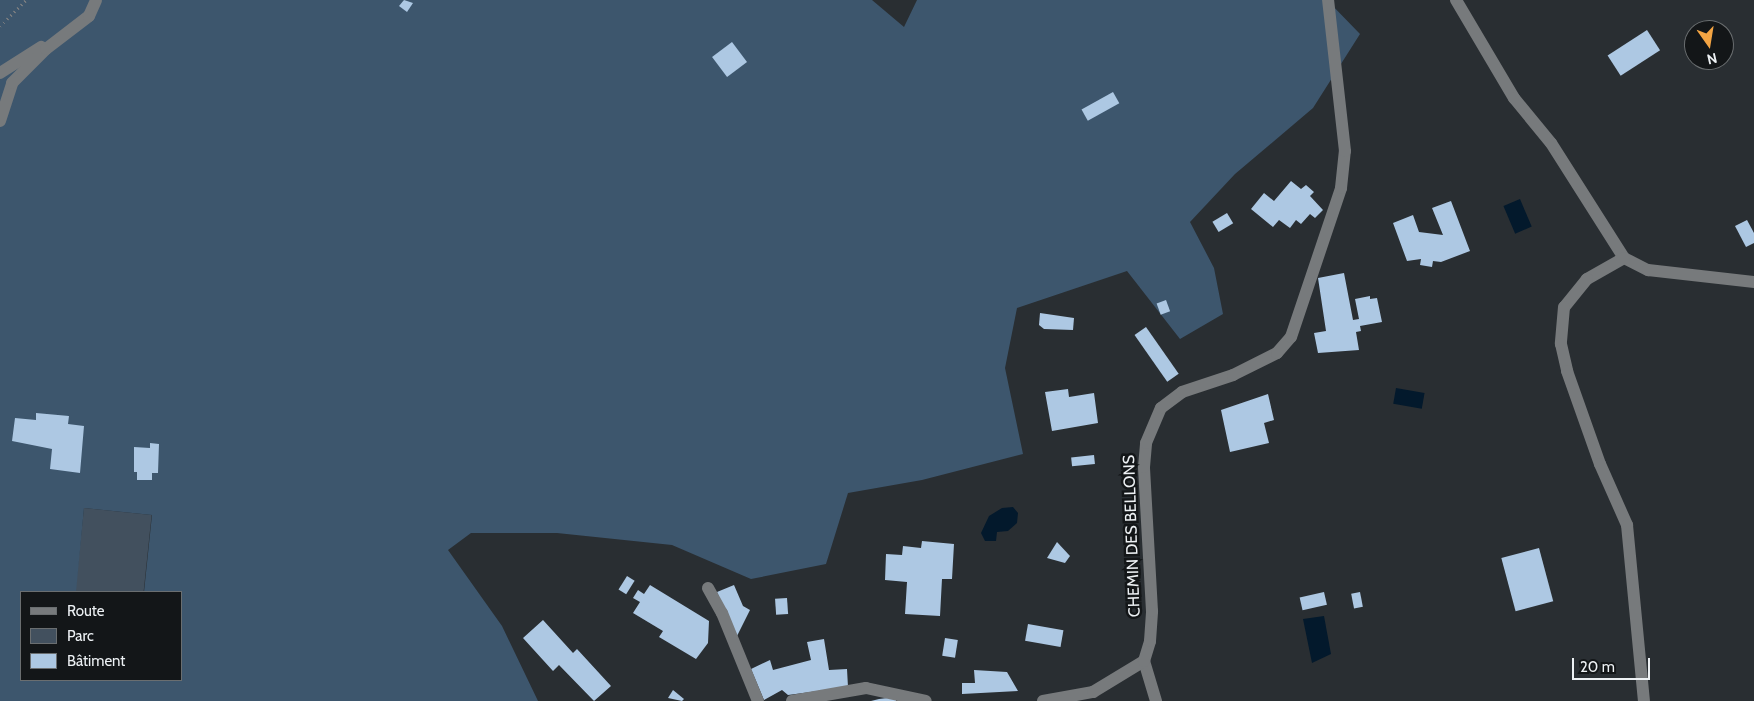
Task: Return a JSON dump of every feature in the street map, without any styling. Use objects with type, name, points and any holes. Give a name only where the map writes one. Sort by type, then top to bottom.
[{"type":"street","points":[[0,121],[12,83],[46,49],[89,16],[96,0]]},
{"type":"street","name":"CHEMIN DES BELLONS","points":[[1144,662],[1150,641],[1152,611],[1144,467],[1146,444],[1153,426],[1161,408],[1182,392],[1242,371],[1277,353],[1291,337],[1341,188],[1345,151],[1328,0]]},
{"type":"street","points":[[1456,0],[1514,98],[1551,143],[1624,258],[1648,270],[1754,282]]},
{"type":"street","points":[[0,73],[89,16]]},
{"type":"street","points":[[1624,258],[1587,279],[1564,307],[1561,344],[1570,381],[1627,525],[1644,701]]},
{"type":"street","points":[[708,588],[722,612],[758,701]]},
{"type":"street","points":[[1043,701],[1093,692],[1144,662],[1156,701]]},
{"type":"street","points":[[792,701],[866,688],[926,701]]},
{"type":"path","points":[[0,26],[26,0]]},
{"type":"green space","points":[[84,508],[152,515],[144,591],[75,591]]},
{"type":"shaded area","points":[[0,0],[872,0],[904,27],[917,0],[1327,0],[1360,34],[1313,108],[1235,174],[1190,222],[1214,268],[1223,314],[1180,339],[1127,271],[1017,308],[1005,368],[1023,454],[922,480],[848,493],[826,564],[751,579],[672,545],[557,533],[471,533],[448,550],[502,626],[538,701],[0,701]]},
{"type":"shaded area","points":[[1520,199],[1532,227],[1515,234],[1503,206]]},
{"type":"shaded area","points":[[1396,388],[1425,393],[1422,409],[1393,404]]},
{"type":"shaded area","points":[[1013,507],[1018,513],[1017,523],[1008,531],[997,532],[996,541],[985,541],[981,533],[989,516],[1002,508]]},
{"type":"shaded area","points":[[1324,616],[1331,654],[1312,663],[1303,619]]},
{"type":"building","points":[[404,0],[413,3],[407,12],[399,6]]},
{"type":"building","points":[[1647,30],[1660,50],[1621,76],[1608,56]]},
{"type":"building","points":[[732,42],[747,62],[727,77],[712,57]]},
{"type":"building","points":[[1113,92],[1119,103],[1088,121],[1082,109]]},
{"type":"building","points":[[1291,181],[1301,189],[1306,185],[1314,192],[1310,196],[1323,210],[1315,218],[1310,214],[1301,224],[1296,220],[1290,228],[1279,220],[1273,227],[1251,209],[1264,193],[1274,201]]},
{"type":"building","points":[[1451,201],[1470,251],[1441,262],[1433,261],[1432,267],[1420,265],[1421,259],[1407,261],[1393,223],[1413,215],[1419,232],[1443,235],[1432,208]]},
{"type":"building","points":[[1227,213],[1233,223],[1219,232],[1212,222]]},
{"type":"building","points":[[1747,220],[1754,233],[1754,243],[1746,247],[1735,226]]},
{"type":"building","points":[[1344,273],[1353,320],[1359,319],[1355,299],[1370,296],[1370,299],[1377,298],[1382,322],[1360,326],[1361,331],[1356,332],[1359,350],[1318,353],[1314,333],[1326,331],[1318,278]]},
{"type":"building","points":[[1166,300],[1170,311],[1161,315],[1157,303]]},
{"type":"building","points":[[1040,313],[1074,318],[1073,330],[1044,329],[1039,325]]},
{"type":"building","points":[[1146,327],[1179,374],[1167,382],[1135,335]]},
{"type":"building","points":[[1068,389],[1069,397],[1094,393],[1098,423],[1052,431],[1045,392]]},
{"type":"building","points":[[1268,394],[1274,420],[1264,423],[1269,443],[1230,452],[1221,410]]},
{"type":"building","points":[[36,413],[69,416],[68,424],[84,426],[80,473],[50,469],[52,449],[12,441],[15,418],[36,420]]},
{"type":"building","points":[[150,443],[159,444],[158,473],[152,473],[152,480],[137,480],[137,472],[134,472],[134,447],[150,448]]},
{"type":"building","points":[[1094,455],[1095,464],[1072,466],[1071,457]]},
{"type":"building","points":[[922,541],[954,544],[952,579],[942,579],[940,616],[905,614],[907,582],[885,580],[886,554],[902,555],[903,546],[921,548]]},
{"type":"building","points":[[1057,542],[1070,556],[1065,563],[1047,558]]},
{"type":"building","points":[[1539,548],[1553,601],[1516,611],[1501,558]]},
{"type":"building","points":[[627,576],[635,581],[626,594],[619,590]]},
{"type":"building","points":[[650,585],[709,621],[708,643],[696,659],[659,637],[663,631],[633,613],[640,602],[633,598],[638,590],[644,594]]},
{"type":"building","points":[[734,585],[743,606],[750,610],[736,638],[717,592]]},
{"type":"building","points":[[1324,592],[1327,605],[1303,610],[1300,598]]},
{"type":"building","points":[[1360,592],[1363,607],[1354,608],[1351,594]]},
{"type":"building","points":[[787,598],[788,614],[776,615],[775,599]]},
{"type":"building","points":[[543,620],[573,653],[577,649],[611,686],[594,701],[559,665],[553,671],[523,638]]},
{"type":"building","points":[[1028,624],[1063,630],[1061,647],[1025,641]]},
{"type":"building","points":[[945,638],[958,640],[955,658],[942,656]]},
{"type":"building","points":[[824,639],[829,670],[847,669],[848,687],[788,695],[782,690],[764,700],[751,669],[770,660],[773,670],[811,660],[807,642]]},
{"type":"building","points":[[974,670],[1007,672],[1018,691],[962,694],[962,683],[975,683]]},
{"type":"building","points":[[673,690],[684,699],[682,701],[668,698]]},
{"type":"building","points":[[896,697],[896,701],[871,701],[879,699]]}]
